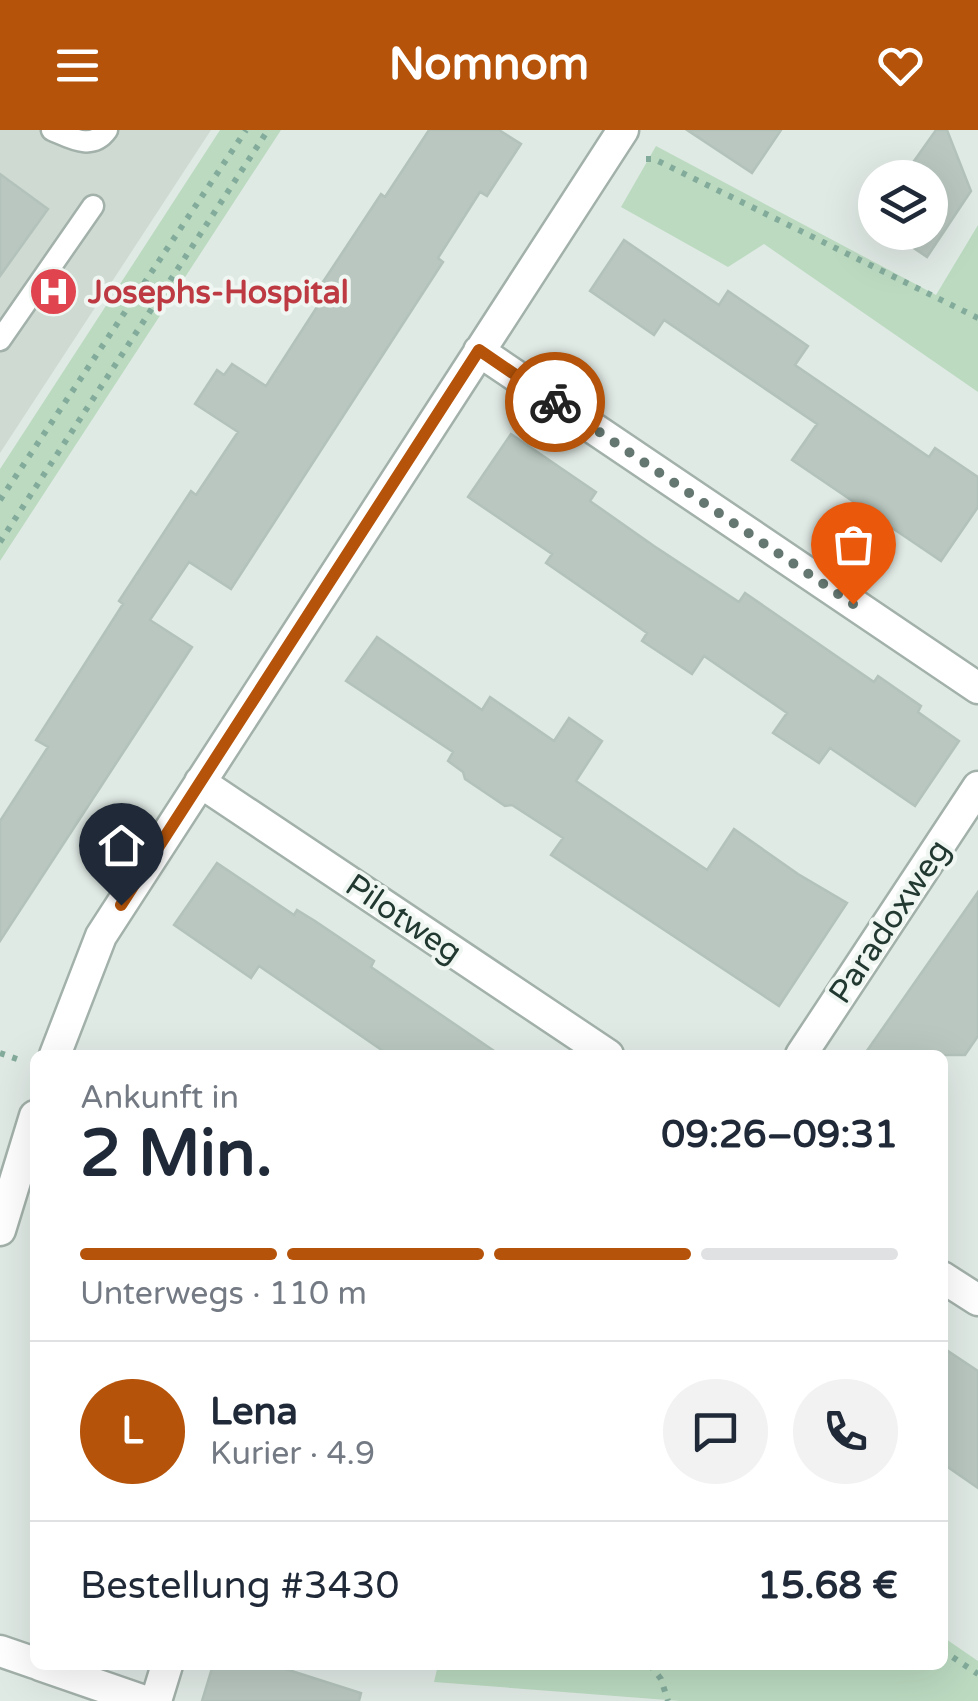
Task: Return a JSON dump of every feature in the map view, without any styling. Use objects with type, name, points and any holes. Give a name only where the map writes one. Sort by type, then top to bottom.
[{"type":"street","points":[[57,1050],[101,936],[616,143]]},
{"type":"street","points":[[479,350],[978,688]]},
{"type":"street","name":"Pilotweg","points":[[200,782],[601,1050]]},
{"type":"street","name":"Paradoxweg","points":[[803,1050],[978,787]]},
{"type":"street","points":[[0,1230],[30,1132]]},
{"type":"street","points":[[948,1281],[978,1300]]},
{"type":"street","points":[[0,1651],[30,1662]]},
{"type":"street","points":[[54,1670],[144,1701]]},
{"type":"street","points":[[156,1701],[165,1670]]},
{"type":"lane","points":[[52,130],[83,143],[102,138],[107,130]]},
{"type":"lane","points":[[0,340],[92,206]]},
{"type":"path","points":[[0,500],[246,130]]},
{"type":"path","points":[[0,542],[268,130]]},
{"type":"path","points":[[616,143],[978,318]]},
{"type":"path","points":[[948,1654],[978,1674]]},
{"type":"path","points":[[654,1670],[668,1701]]},
{"type":"shaded area","name":"Josephs-Hospital","points":[[0,130],[211,130],[0,453]]},
{"type":"green space","points":[[220,130],[281,130],[0,561],[0,469]]},
{"type":"green space","points":[[656,146],[936,295],[978,225],[978,392],[764,244],[728,267],[621,207]]},
{"type":"green space","points":[[948,1640],[978,1661],[978,1701],[680,1701],[434,1682],[437,1670],[948,1670]]},
{"type":"building","points":[[429,130],[499,130],[521,144],[487,196],[480,192],[438,258],[443,262],[231,589],[189,562],[150,620],[192,647],[0,941],[0,821],[48,747],[36,740],[191,491],[196,495],[238,432],[195,404],[217,370],[224,375],[232,364],[266,386],[326,293],[319,288]]},
{"type":"building","points":[[687,130],[781,130],[752,173]]},
{"type":"building","points":[[936,130],[947,130],[971,191],[948,226],[948,160],[915,160]]},
{"type":"building","points":[[0,174],[48,209],[0,276]]},
{"type":"building","points":[[624,240],[719,305],[728,291],[808,346],[795,365],[929,457],[935,448],[978,477],[978,507],[941,561],[792,460],[817,424],[664,320],[654,335],[590,291]]},
{"type":"building","points":[[511,434],[596,492],[590,501],[654,546],[739,602],[745,593],[874,682],[878,676],[921,706],[918,712],[959,741],[915,806],[830,748],[819,763],[773,733],[787,713],[704,656],[692,674],[642,641],[647,633],[546,563],[552,554],[468,497]]},
{"type":"building","points":[[377,637],[482,710],[490,697],[554,741],[569,718],[602,741],[576,781],[707,870],[734,829],[847,903],[779,1006],[551,855],[563,838],[465,779],[463,772],[448,761],[453,752],[346,681]]},
{"type":"building","points":[[217,863],[294,915],[297,910],[374,961],[371,967],[493,1050],[382,1050],[259,966],[251,978],[174,925]]},
{"type":"building","points":[[978,892],[978,1036],[965,1055],[948,1055],[948,1050],[867,1050]]},
{"type":"building","points":[[948,1351],[978,1371],[978,1488],[948,1467]]},
{"type":"building","points":[[211,1670],[289,1670],[361,1693],[359,1701],[202,1701]]},
{"type":"way so far","points":[[555,402],[853,604]]},
{"type":"place","name":"Josephs-Hospital","points":[[53,292]]},
{"type":"route","points":[[121,905],[479,350],[555,402]]}]
